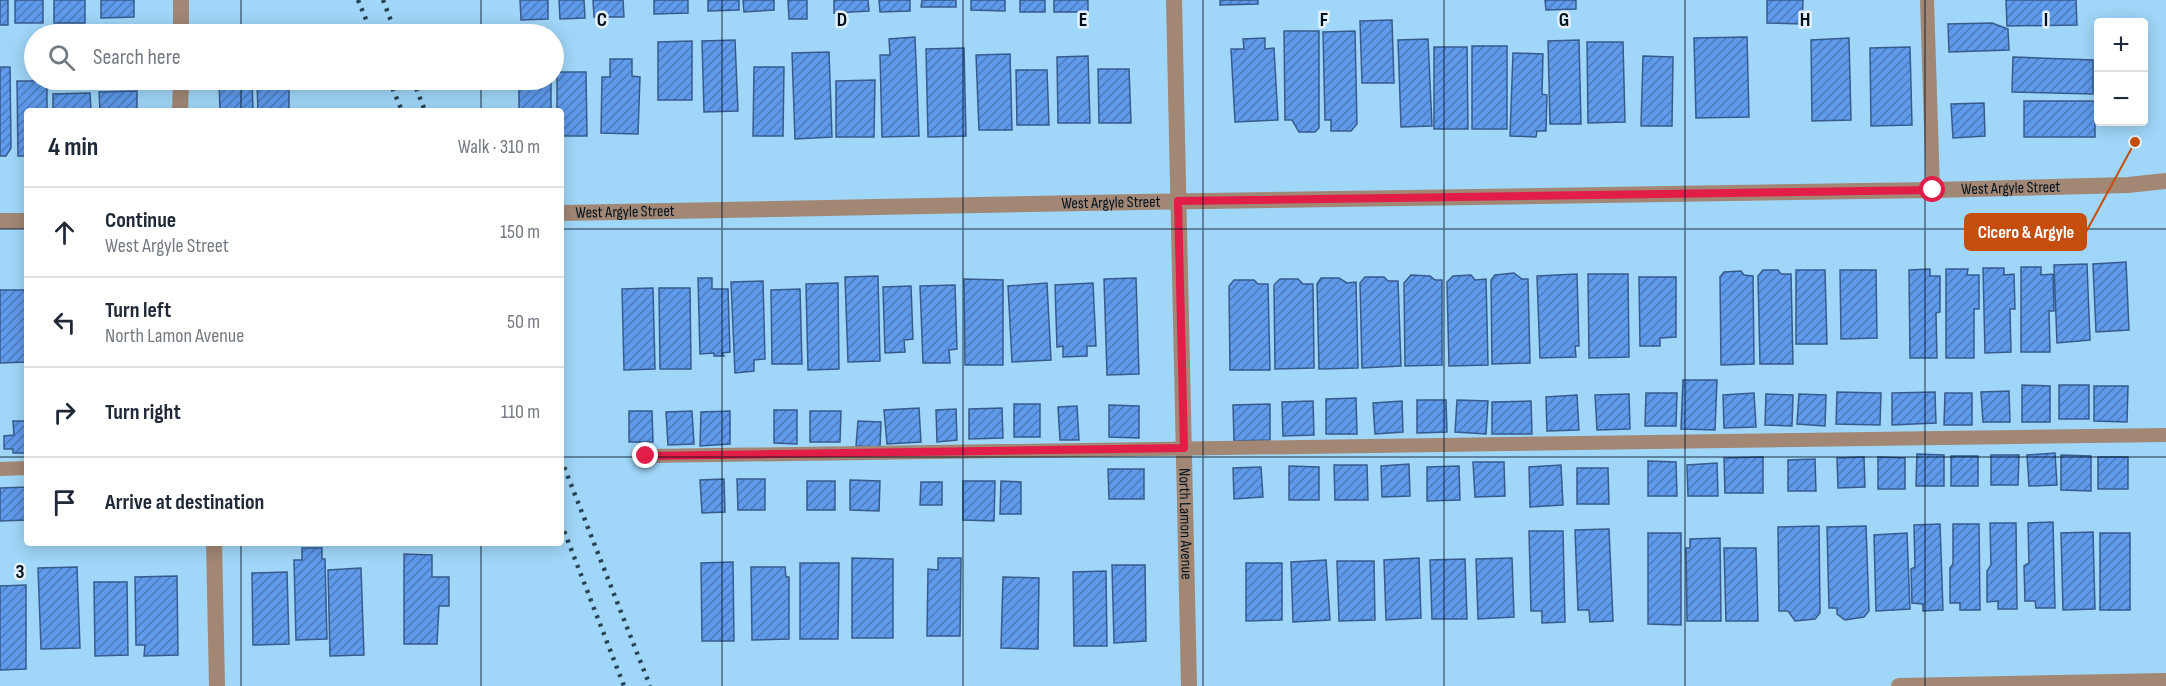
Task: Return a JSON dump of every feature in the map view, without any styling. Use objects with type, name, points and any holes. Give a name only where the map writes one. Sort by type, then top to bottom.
[{"type":"street","points":[[181,0],[181,24]]},
{"type":"street","name":"North Lamon Avenue","points":[[1174,0],[1189,686]]},
{"type":"street","points":[[180,108],[181,90]]},
{"type":"street","name":"West Argyle Street","points":[[564,213],[1933,190],[2128,185],[2166,181]]},
{"type":"street","points":[[0,221],[24,221]]},
{"type":"street","points":[[214,546],[217,686]]},
{"type":"street","points":[[1899,686],[2166,681]]},
{"type":"lane","points":[[1927,0],[1933,190]]},
{"type":"lane","points":[[646,456],[2166,435]]},
{"type":"lane","points":[[0,469],[24,468]]},
{"type":"building","points":[[0,0],[8,0],[8,25],[0,25]]},
{"type":"building","points":[[15,0],[43,0],[43,23],[15,23]]},
{"type":"building","points":[[54,0],[85,0],[85,23],[54,23]]},
{"type":"building","points":[[101,0],[134,0],[134,17],[101,18]]},
{"type":"building","points":[[520,0],[548,0],[548,19],[521,20]]},
{"type":"building","points":[[559,0],[584,0],[585,18],[560,19]]},
{"type":"building","points":[[593,0],[623,0],[624,17],[594,17]]},
{"type":"building","points":[[654,0],[688,0],[688,13],[654,14]]},
{"type":"building","points":[[708,0],[739,0],[739,10],[708,11]]},
{"type":"building","points":[[743,0],[774,0],[774,10],[744,12]]},
{"type":"building","points":[[788,0],[807,0],[807,19],[789,19]]},
{"type":"building","points":[[834,0],[868,0],[869,11],[834,13]]},
{"type":"building","points":[[879,0],[910,0],[910,11],[880,12]]},
{"type":"building","points":[[922,0],[956,0],[956,7],[921,7]]},
{"type":"building","points":[[971,0],[1005,0],[1005,11],[971,10]]},
{"type":"building","points":[[1020,0],[1045,0],[1045,12],[1020,12]]},
{"type":"building","points":[[1054,0],[1088,0],[1088,12],[1054,12]]},
{"type":"building","points":[[1220,0],[1258,0],[1258,4],[1220,5]]},
{"type":"building","points":[[1545,0],[1576,0],[1576,9],[1546,10]]},
{"type":"building","points":[[1767,0],[1803,0],[1802,24],[1767,23]]},
{"type":"building","points":[[2006,0],[2076,0],[2077,25],[2007,26]]},
{"type":"building","points":[[1392,20],[1394,83],[1362,83],[1360,21]]},
{"type":"building","points":[[1992,23],[2008,29],[2009,50],[1949,52],[1948,24]]},
{"type":"building","points":[[1284,31],[1319,31],[1319,128],[1315,132],[1299,132],[1292,120],[1285,120]]},
{"type":"building","points":[[1355,31],[1357,124],[1351,131],[1331,131],[1331,120],[1325,120],[1323,32]]},
{"type":"building","points":[[915,37],[919,136],[882,137],[880,55],[890,55],[889,39]]},
{"type":"building","points":[[1747,37],[1749,117],[1696,118],[1694,38]]},
{"type":"building","points":[[1265,38],[1265,49],[1274,48],[1278,120],[1235,122],[1231,49],[1244,49],[1243,39]]},
{"type":"building","points":[[1849,38],[1851,120],[1812,121],[1811,40]]},
{"type":"building","points":[[1428,39],[1432,126],[1401,127],[1398,40]]},
{"type":"building","points":[[735,40],[738,111],[704,112],[702,41]]},
{"type":"building","points":[[1579,40],[1581,124],[1550,124],[1548,41]]},
{"type":"building","points":[[692,41],[692,100],[658,100],[658,42]]},
{"type":"building","points":[[1587,42],[1623,42],[1625,122],[1588,123]]},
{"type":"building","points":[[1472,46],[1507,46],[1507,129],[1472,129]]},
{"type":"building","points":[[1434,47],[1467,47],[1468,129],[1434,129]]},
{"type":"building","points":[[1910,47],[1912,125],[1871,126],[1870,48]]},
{"type":"building","points":[[964,48],[966,136],[928,137],[926,49]]},
{"type":"building","points":[[829,52],[832,137],[795,139],[792,53]]},
{"type":"building","points":[[1513,53],[1543,54],[1542,94],[1547,95],[1546,131],[1537,131],[1536,137],[1510,136]]},
{"type":"building","points":[[1010,54],[1012,130],[979,130],[976,55]]},
{"type":"building","points":[[1088,56],[1090,123],[1058,123],[1057,57]]},
{"type":"building","points":[[1643,56],[1673,57],[1672,126],[1641,126]]},
{"type":"building","points":[[2013,57],[2093,60],[2093,94],[2012,92]]},
{"type":"building","points":[[610,59],[632,59],[632,76],[640,77],[638,134],[601,133],[602,77],[610,77]]},
{"type":"building","points":[[0,67],[10,67],[11,148],[6,156],[0,156]]},
{"type":"building","points":[[754,67],[784,67],[783,136],[753,136]]},
{"type":"building","points":[[1098,69],[1129,69],[1131,123],[1099,123]]},
{"type":"building","points":[[1016,70],[1047,70],[1049,125],[1017,125]]},
{"type":"building","points":[[564,72],[586,72],[587,136],[564,136],[564,108],[557,108],[557,90],[564,90]]},
{"type":"building","points":[[875,80],[874,137],[836,137],[836,81]]},
{"type":"building","points":[[17,81],[24,81],[24,90],[47,90],[47,108],[24,108],[24,156],[18,156]]},
{"type":"building","points":[[219,90],[252,90],[253,108],[220,108]]},
{"type":"building","points":[[257,90],[289,90],[289,108],[258,108]]},
{"type":"building","points":[[519,90],[551,90],[551,108],[519,108]]},
{"type":"building","points":[[137,91],[137,108],[100,108],[99,92]]},
{"type":"building","points":[[90,93],[91,108],[53,108],[53,94]]},
{"type":"building","points":[[2024,101],[2094,101],[2095,137],[2024,137]]},
{"type":"building","points":[[1984,103],[1985,136],[1953,138],[1951,104]]},
{"type":"building","points":[[2126,262],[2129,330],[2096,332],[2093,264]]},
{"type":"building","points":[[2087,264],[2090,340],[2057,343],[2054,265]]},
{"type":"building","points":[[2021,267],[2041,267],[2041,275],[2053,274],[2054,311],[2049,311],[2050,352],[2021,352]]},
{"type":"building","points":[[1983,268],[2004,268],[2004,275],[2014,274],[2015,309],[2010,309],[2011,352],[1985,353]]},
{"type":"building","points":[[1930,269],[1930,276],[1940,276],[1940,312],[1936,313],[1937,358],[1910,358],[1909,270]]},
{"type":"building","points":[[1946,269],[1968,269],[1967,275],[1979,275],[1979,309],[1974,309],[1974,358],[1946,358]]},
{"type":"building","points":[[1763,270],[1778,270],[1781,274],[1791,274],[1793,364],[1760,364],[1758,276]]},
{"type":"building","points":[[1796,270],[1825,270],[1827,344],[1796,344]]},
{"type":"building","points":[[1840,270],[1876,270],[1877,338],[1841,339]]},
{"type":"building","points":[[1741,271],[1744,275],[1753,276],[1754,364],[1721,365],[1720,277],[1724,272]]},
{"type":"building","points":[[1514,273],[1522,279],[1528,279],[1530,363],[1492,364],[1491,280],[1495,275]]},
{"type":"building","points":[[1577,274],[1579,346],[1575,346],[1576,357],[1540,358],[1537,276]]},
{"type":"building","points":[[1588,274],[1628,274],[1629,357],[1589,358]]},
{"type":"building","points":[[1411,275],[1430,276],[1435,280],[1442,280],[1442,365],[1405,366],[1404,283]]},
{"type":"building","points":[[1471,275],[1475,280],[1486,279],[1488,365],[1449,366],[1447,282],[1453,276]]},
{"type":"building","points":[[878,276],[880,361],[848,362],[845,277]]},
{"type":"building","points":[[1365,277],[1384,277],[1388,281],[1398,281],[1401,366],[1362,368],[1360,283]]},
{"type":"building","points":[[1639,277],[1676,277],[1676,337],[1660,338],[1660,346],[1640,346]]},
{"type":"building","points":[[698,278],[712,278],[712,289],[728,289],[730,352],[722,353],[724,356],[714,356],[714,353],[700,354]]},
{"type":"building","points":[[1136,278],[1139,374],[1107,375],[1104,279]]},
{"type":"building","points":[[1321,278],[1339,278],[1347,283],[1356,282],[1358,368],[1319,369],[1317,284]]},
{"type":"building","points":[[964,279],[1003,280],[1003,365],[965,365]]},
{"type":"building","points":[[1280,279],[1298,279],[1303,284],[1313,284],[1314,368],[1275,369],[1274,285]]},
{"type":"building","points":[[1234,280],[1254,280],[1258,284],[1268,284],[1270,370],[1230,370],[1229,286]]},
{"type":"building","points":[[763,281],[765,359],[754,360],[754,371],[735,373],[731,282]]},
{"type":"building","points":[[838,283],[839,369],[808,370],[806,284]]},
{"type":"building","points":[[1047,283],[1051,360],[1012,362],[1008,286]]},
{"type":"building","points":[[1093,283],[1096,346],[1087,346],[1087,356],[1063,357],[1063,346],[1057,347],[1055,285]]},
{"type":"building","points":[[955,285],[957,349],[949,350],[950,363],[923,363],[920,286]]},
{"type":"building","points":[[911,286],[913,339],[904,340],[905,352],[885,353],[883,287]]},
{"type":"building","points":[[653,288],[655,369],[624,370],[622,289]]},
{"type":"building","points":[[659,288],[690,288],[691,369],[660,369]]},
{"type":"building","points":[[800,289],[802,364],[772,364],[771,290]]},
{"type":"building","points":[[0,290],[24,290],[24,362],[0,363]]},
{"type":"building","points":[[1683,380],[1717,380],[1715,430],[1681,429]]},
{"type":"building","points":[[2022,385],[2050,386],[2050,422],[2022,422]]},
{"type":"building","points":[[2059,385],[2089,385],[2089,419],[2059,419]]},
{"type":"building","points":[[2094,386],[2128,386],[2127,422],[2094,421]]},
{"type":"building","points":[[2009,391],[2010,422],[1983,422],[1981,392]]},
{"type":"building","points":[[1837,392],[1881,393],[1880,425],[1836,424]]},
{"type":"building","points":[[1935,392],[1936,423],[1892,425],[1892,393]]},
{"type":"building","points":[[1646,393],[1677,393],[1676,426],[1645,426]]},
{"type":"building","points":[[1754,393],[1756,427],[1724,428],[1723,395]]},
{"type":"building","points":[[1945,393],[1972,393],[1972,425],[1944,425]]},
{"type":"building","points":[[1629,394],[1630,429],[1597,430],[1595,395]]},
{"type":"building","points":[[1766,394],[1793,395],[1792,426],[1765,425]]},
{"type":"building","points":[[1799,394],[1826,395],[1825,426],[1797,424]]},
{"type":"building","points":[[1577,395],[1579,430],[1547,431],[1546,397]]},
{"type":"building","points":[[1356,398],[1357,434],[1326,434],[1326,399]]},
{"type":"building","points":[[1417,400],[1446,400],[1447,432],[1417,433]]},
{"type":"building","points":[[1457,400],[1488,401],[1486,434],[1455,432]]},
{"type":"building","points":[[1313,401],[1314,435],[1283,436],[1282,402]]},
{"type":"building","points":[[1402,401],[1403,432],[1375,434],[1373,403]]},
{"type":"building","points":[[1531,401],[1532,434],[1492,434],[1492,402]]},
{"type":"building","points":[[1014,404],[1040,404],[1040,437],[1014,437]]},
{"type":"building","points":[[1270,404],[1270,440],[1234,441],[1233,405]]},
{"type":"building","points":[[1109,405],[1139,406],[1139,438],[1109,437]]},
{"type":"building","points":[[1077,406],[1079,440],[1060,440],[1058,407]]},
{"type":"building","points":[[919,408],[921,442],[887,444],[884,410]]},
{"type":"building","points":[[1002,408],[1003,438],[969,439],[969,409]]},
{"type":"building","points":[[956,409],[957,440],[937,442],[936,410]]},
{"type":"building","points":[[774,410],[797,410],[797,444],[774,443]]},
{"type":"building","points":[[629,411],[652,411],[653,442],[629,442]]},
{"type":"building","points":[[692,411],[694,444],[668,445],[666,412]]},
{"type":"building","points":[[730,411],[730,444],[700,446],[701,412]]},
{"type":"building","points":[[810,411],[841,411],[840,442],[810,442]]},
{"type":"building","points":[[13,421],[24,421],[24,453],[13,453],[13,449],[4,449],[4,436],[14,435]]},
{"type":"building","points":[[858,421],[881,422],[880,447],[856,446]]},
{"type":"building","points":[[2055,453],[2057,485],[2029,486],[2027,455]]},
{"type":"building","points":[[1917,454],[1944,455],[1944,486],[1916,486]]},
{"type":"building","points":[[1991,455],[2019,455],[2018,485],[1991,485]]},
{"type":"building","points":[[2061,455],[2091,456],[2091,491],[2061,490]]},
{"type":"building","points":[[1951,456],[1978,456],[1978,486],[1951,486]]},
{"type":"building","points":[[1763,457],[1763,493],[1725,493],[1724,458]]},
{"type":"building","points":[[1864,457],[1865,487],[1838,488],[1837,458]]},
{"type":"building","points":[[1878,457],[1905,458],[1905,489],[1878,489]]},
{"type":"building","points":[[2098,457],[2128,457],[2128,489],[2098,489]]},
{"type":"building","points":[[1815,459],[1816,491],[1788,491],[1788,460]]},
{"type":"building","points":[[1648,461],[1676,462],[1677,496],[1648,496]]},
{"type":"building","points":[[1473,462],[1504,462],[1505,496],[1475,497]]},
{"type":"building","points":[[1717,463],[1718,496],[1688,496],[1687,465]]},
{"type":"building","points":[[1409,464],[1410,496],[1382,497],[1381,466]]},
{"type":"building","points":[[1334,465],[1367,465],[1368,500],[1335,500]]},
{"type":"building","points":[[1561,465],[1563,505],[1530,507],[1529,467]]},
{"type":"building","points":[[1289,466],[1319,467],[1319,500],[1289,500]]},
{"type":"building","points":[[1459,466],[1460,500],[1427,501],[1427,467]]},
{"type":"building","points":[[1261,467],[1263,497],[1234,499],[1233,468]]},
{"type":"building","points":[[1577,468],[1608,468],[1609,504],[1577,504]]},
{"type":"building","points":[[1108,469],[1144,469],[1144,499],[1109,499]]},
{"type":"building","points":[[724,479],[725,512],[702,513],[700,480]]},
{"type":"building","points":[[737,479],[765,479],[765,510],[738,510]]},
{"type":"building","points":[[850,480],[880,481],[879,511],[850,510]]},
{"type":"building","points":[[807,481],[835,481],[835,510],[807,510]]},
{"type":"building","points":[[963,481],[995,481],[994,521],[963,520]]},
{"type":"building","points":[[1001,481],[1021,482],[1021,514],[1000,514]]},
{"type":"building","points":[[921,482],[942,482],[942,505],[920,505]]},
{"type":"building","points":[[24,487],[24,520],[0,521],[0,488]]},
{"type":"building","points":[[2053,522],[2055,608],[2036,608],[2035,601],[2025,601],[2024,566],[2029,563],[2028,523]]},
{"type":"building","points":[[1990,523],[2016,523],[2017,609],[1998,609],[1998,601],[1987,602],[1987,571],[1991,565]]},
{"type":"building","points":[[1940,524],[1943,610],[1923,611],[1923,604],[1912,603],[1911,569],[1915,567],[1914,525]]},
{"type":"building","points":[[1953,524],[1979,524],[1980,610],[1960,610],[1960,603],[1950,603]]},
{"type":"building","points":[[1819,526],[1820,613],[1815,619],[1795,621],[1788,611],[1779,611],[1778,527]]},
{"type":"building","points":[[1866,526],[1869,611],[1864,617],[1845,620],[1837,614],[1837,608],[1829,608],[1827,527]]},
{"type":"building","points":[[1609,529],[1613,621],[1590,622],[1589,610],[1578,610],[1575,530]]},
{"type":"building","points":[[1529,531],[1563,531],[1565,622],[1542,623],[1542,611],[1531,611]]},
{"type":"building","points":[[2093,532],[2095,609],[2063,610],[2061,533]]},
{"type":"building","points":[[1648,533],[1681,533],[1681,625],[1648,624]]},
{"type":"building","points":[[1907,533],[1910,609],[1876,611],[1874,535]]},
{"type":"building","points":[[2100,533],[2130,533],[2130,610],[2100,610]]},
{"type":"building","points":[[1720,538],[1721,621],[1687,621],[1686,548],[1690,548],[1690,539]]},
{"type":"building","points":[[302,548],[322,548],[322,559],[325,559],[327,639],[296,640],[294,560],[302,560]]},
{"type":"building","points":[[1724,548],[1756,548],[1758,621],[1726,621]]},
{"type":"building","points":[[404,554],[432,555],[432,577],[449,577],[449,606],[439,606],[437,644],[404,644]]},
{"type":"building","points":[[852,558],[893,559],[893,638],[852,638]]},
{"type":"building","points":[[938,558],[961,558],[960,636],[927,636],[928,569],[938,570]]},
{"type":"building","points":[[1419,558],[1421,618],[1386,620],[1384,560]]},
{"type":"building","points":[[1512,558],[1514,617],[1478,619],[1476,559]]},
{"type":"building","points":[[1465,559],[1467,619],[1432,619],[1430,560]]},
{"type":"building","points":[[1326,560],[1330,620],[1293,622],[1291,562]]},
{"type":"building","points":[[1337,561],[1374,561],[1375,620],[1339,621]]},
{"type":"building","points":[[733,562],[734,641],[702,641],[701,563]]},
{"type":"building","points":[[800,563],[839,563],[838,639],[800,639]]},
{"type":"building","points":[[1246,563],[1282,563],[1282,620],[1246,621]]},
{"type":"building","points":[[1112,565],[1145,565],[1146,641],[1114,643]]},
{"type":"building","points":[[77,567],[80,648],[41,649],[38,568]]},
{"type":"building","points":[[751,567],[785,567],[786,577],[789,577],[789,639],[752,640]]},
{"type":"building","points":[[361,568],[364,655],[330,656],[328,570]]},
{"type":"building","points":[[1106,571],[1107,646],[1074,646],[1073,572]]},
{"type":"building","points":[[287,572],[289,644],[253,645],[252,573]]},
{"type":"building","points":[[177,576],[178,655],[144,656],[145,645],[136,645],[135,577]]},
{"type":"building","points":[[1003,577],[1039,578],[1038,649],[1001,648]]},
{"type":"building","points":[[94,582],[127,582],[128,655],[95,656]]},
{"type":"building","points":[[26,585],[26,669],[0,670],[0,586]]},
{"type":"railway","points":[[358,0],[368,24]]},
{"type":"railway","points":[[383,0],[392,24]]},
{"type":"railway","points":[[393,90],[401,108]]},
{"type":"railway","points":[[417,90],[424,108]]},
{"type":"railway","points":[[564,467],[650,686]]},
{"type":"railway","points":[[564,531],[624,686]]},
{"type":"place","name":"Cicero & Argyle","points":[[2135,142]]},
{"type":"route","points":[[646,456],[1184,448],[1178,201],[1933,190]]}]
